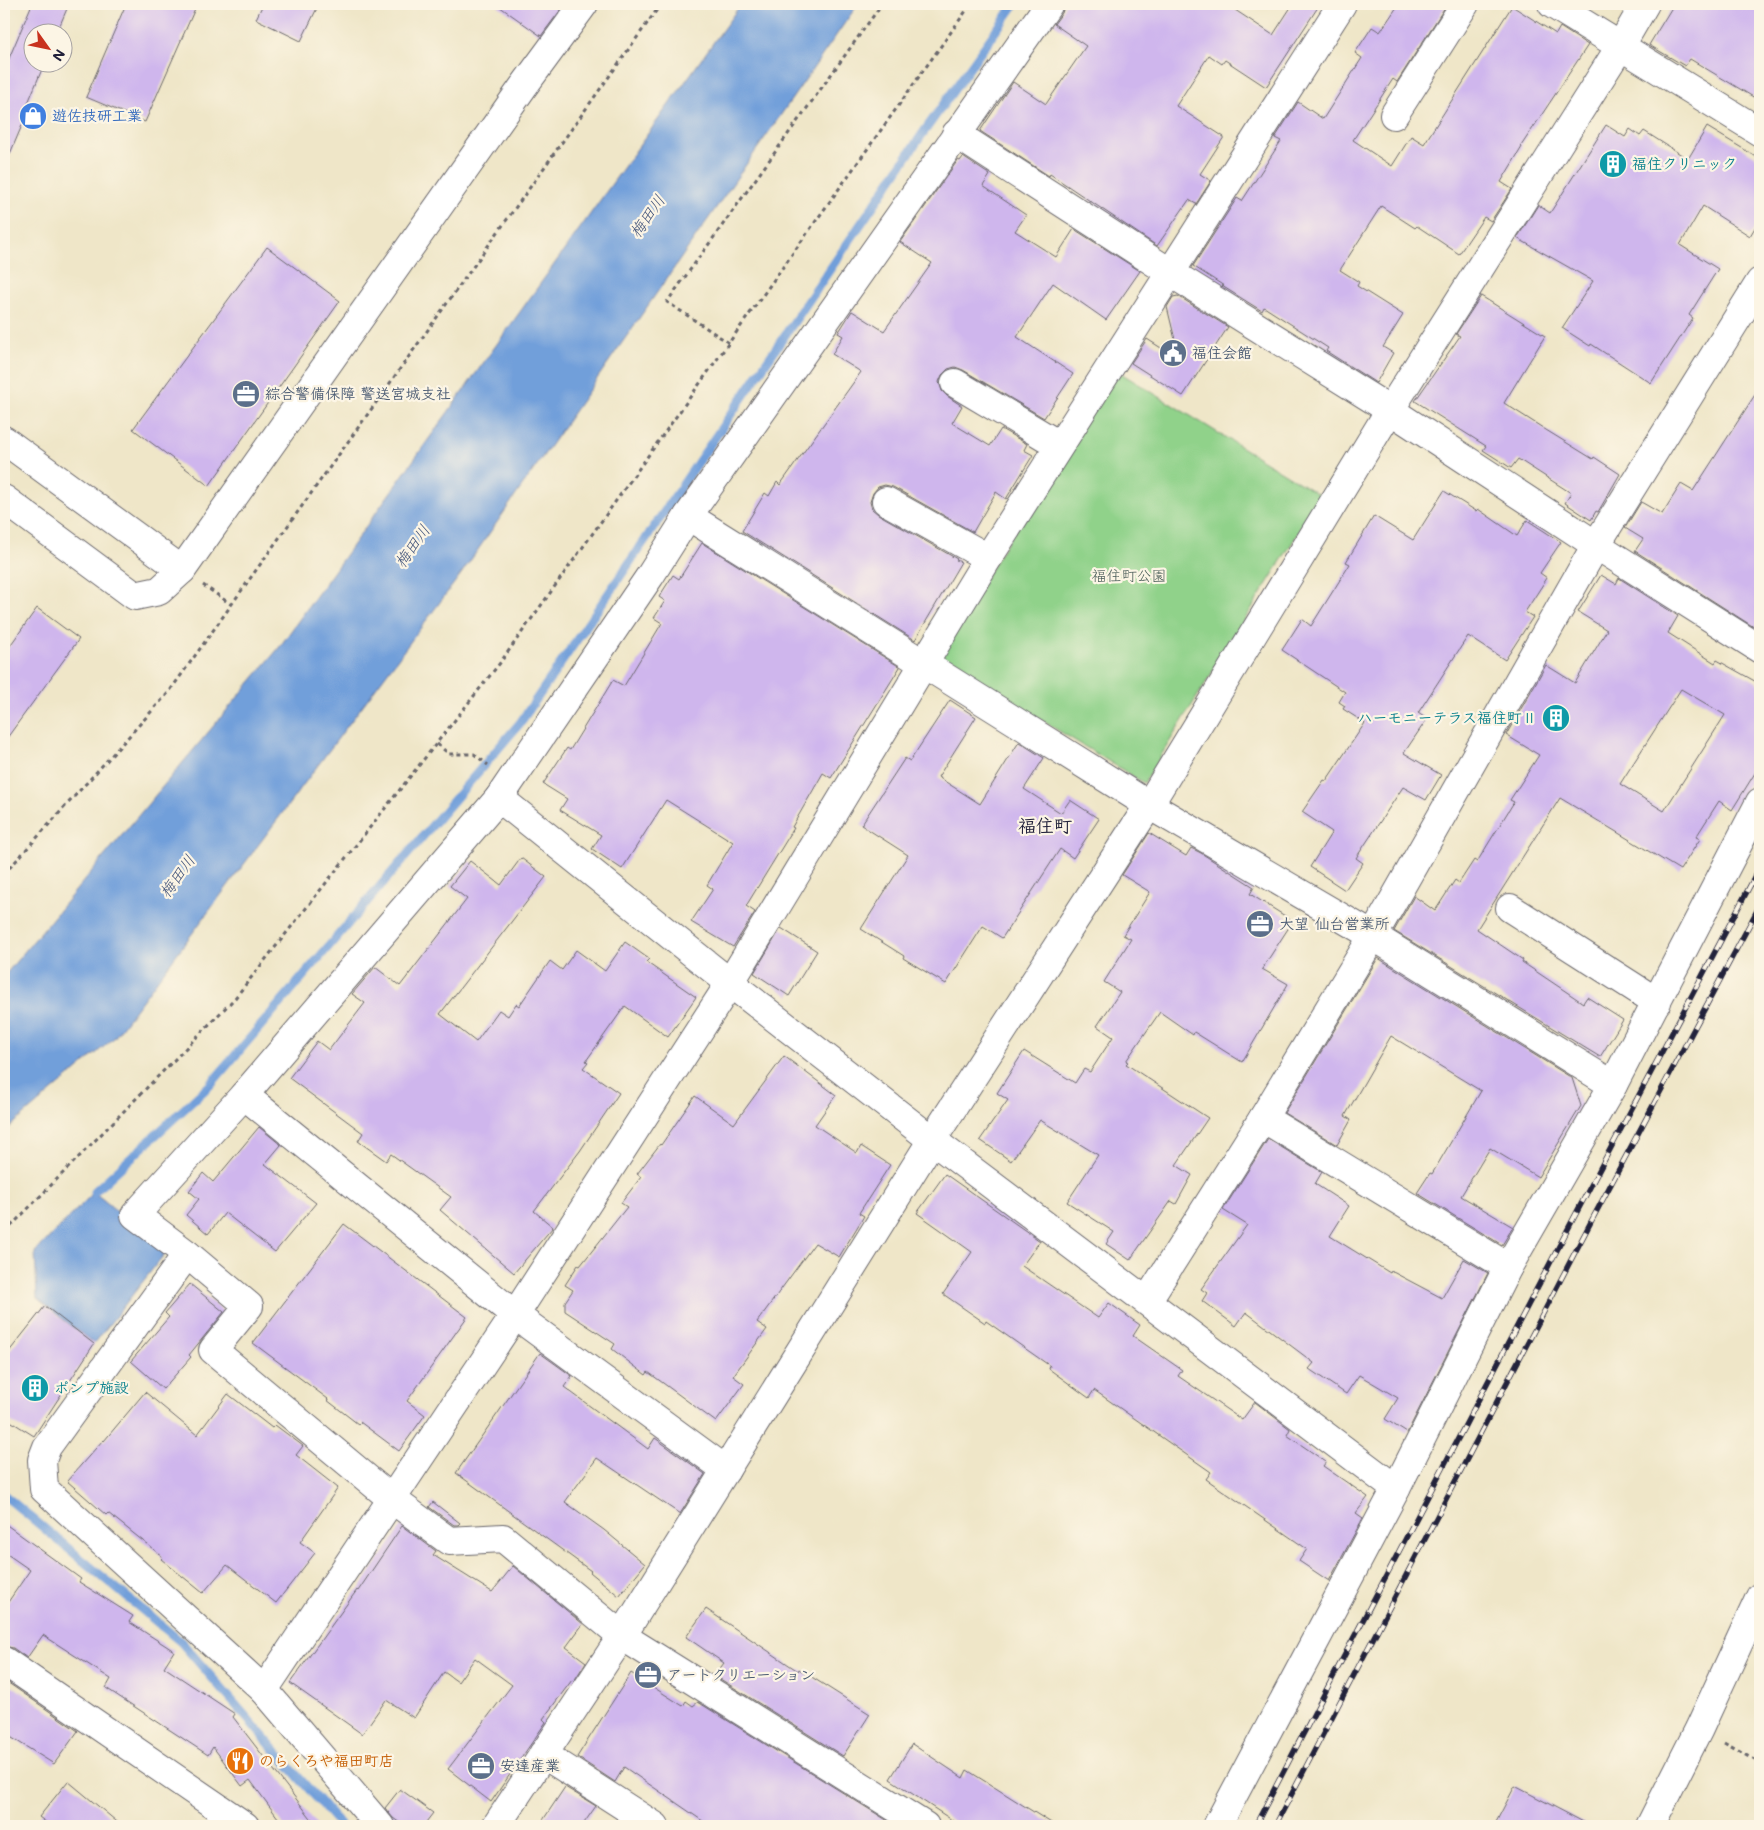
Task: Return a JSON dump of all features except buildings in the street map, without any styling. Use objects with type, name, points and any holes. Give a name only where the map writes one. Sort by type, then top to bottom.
[{"type":"street","points":[[4,499],[135,596],[160,591],[182,570],[584,4]]},
{"type":"street","points":[[925,1826],[622,1636],[503,1538],[449,1541],[393,1500],[213,1350],[249,1306],[135,1215],[244,1096],[499,798],[688,516],[1049,4]]},
{"type":"street","points":[[264,1690],[393,1500],[730,983],[988,558],[1342,4]]},
{"type":"street","points":[[1394,115],[1465,4]]},
{"type":"street","points":[[1552,4],[1760,132]]},
{"type":"street","points":[[496,1826],[622,1636],[932,1140],[1149,805],[1390,410],[1620,47],[1645,4]]},
{"type":"street","points":[[956,134],[1171,273],[1390,410],[1596,545],[1760,648]]},
{"type":"street","points":[[1148,1301],[1263,1118],[1373,936],[1596,545],[1760,282]]},
{"type":"street","points":[[955,383],[1059,445]]},
{"type":"street","points":[[4,440],[182,570]]},
{"type":"street","points":[[886,501],[988,558]]},
{"type":"street","points":[[688,516],[1149,805],[1373,936],[1613,1085]]},
{"type":"street","points":[[499,798],[730,983],[932,1140],[1396,1488]]},
{"type":"street","points":[[1217,1826],[1396,1488],[1508,1268],[1613,1085],[1760,802]]},
{"type":"street","points":[[1510,908],[1657,1002]]},
{"type":"street","points":[[244,1096],[515,1314],[726,1470]]},
{"type":"street","points":[[1263,1118],[1508,1268]]},
{"type":"street","points":[[186,1254],[47,1447],[42,1460],[44,1489],[264,1690],[380,1826]]},
{"type":"street","points":[[1650,1826],[1699,1729],[1760,1597]]},
{"type":"street","points":[[4,1661],[245,1826]]},
{"type":"street","points":[[543,1754],[655,1826]]},
{"type":"path","points":[[4,874],[169,692],[661,4]]},
{"type":"path","points":[[729,343],[667,302],[882,4]]},
{"type":"path","points":[[4,1232],[235,998],[437,744],[500,663],[971,4]]},
{"type":"path","points":[[205,586],[232,605]]},
{"type":"path","points":[[437,744],[449,754],[474,754],[489,766]]},
{"type":"path","points":[[1699,1729],[1760,1763]]},
{"type":"green space","name":"福住町公園","points":[[1114,369],[1321,496],[1144,783],[937,656]]},
{"type":"water","name":"梅田川","points":[[741,4],[858,4],[461,574],[114,1038],[4,1132],[4,976],[278,649]]},
{"type":"water","points":[[94,1192],[166,1252],[94,1344],[37,1298],[35,1252]]},
{"type":"waterway","points":[[94,1192],[210,1085],[520,723],[921,136],[1015,4]]},
{"type":"waterway","points":[[4,1495],[181,1642],[341,1826]]},
{"type":"railway","points":[[1255,1826],[1760,867]]},
{"type":"railway","points":[[1275,1826],[1594,1216],[1760,905]]},
{"type":"place","name":"遊佐技研工業","points":[[33,116]]},
{"type":"place","name":"福住クリニック","points":[[1613,164]]},
{"type":"place","name":"福住会館","points":[[1173,353]]},
{"type":"place","name":"綜合警備保障 警送宮城支社","points":[[246,394]]},
{"type":"place","name":"ハーモニーテラス福住町Ⅱ","points":[[1556,718]]},
{"type":"place","name":"大望 仙台営業所","points":[[1260,924]]},
{"type":"place","name":"ポンプ施設","points":[[35,1388]]},
{"type":"place","name":"アートクリエーション","points":[[648,1675]]},
{"type":"place","name":"のらくろや福田町店","points":[[240,1761]]},
{"type":"place","name":"安達産業","points":[[481,1766]]},
{"type":"district","name":"福住町","points":[[1045,826]]}]
